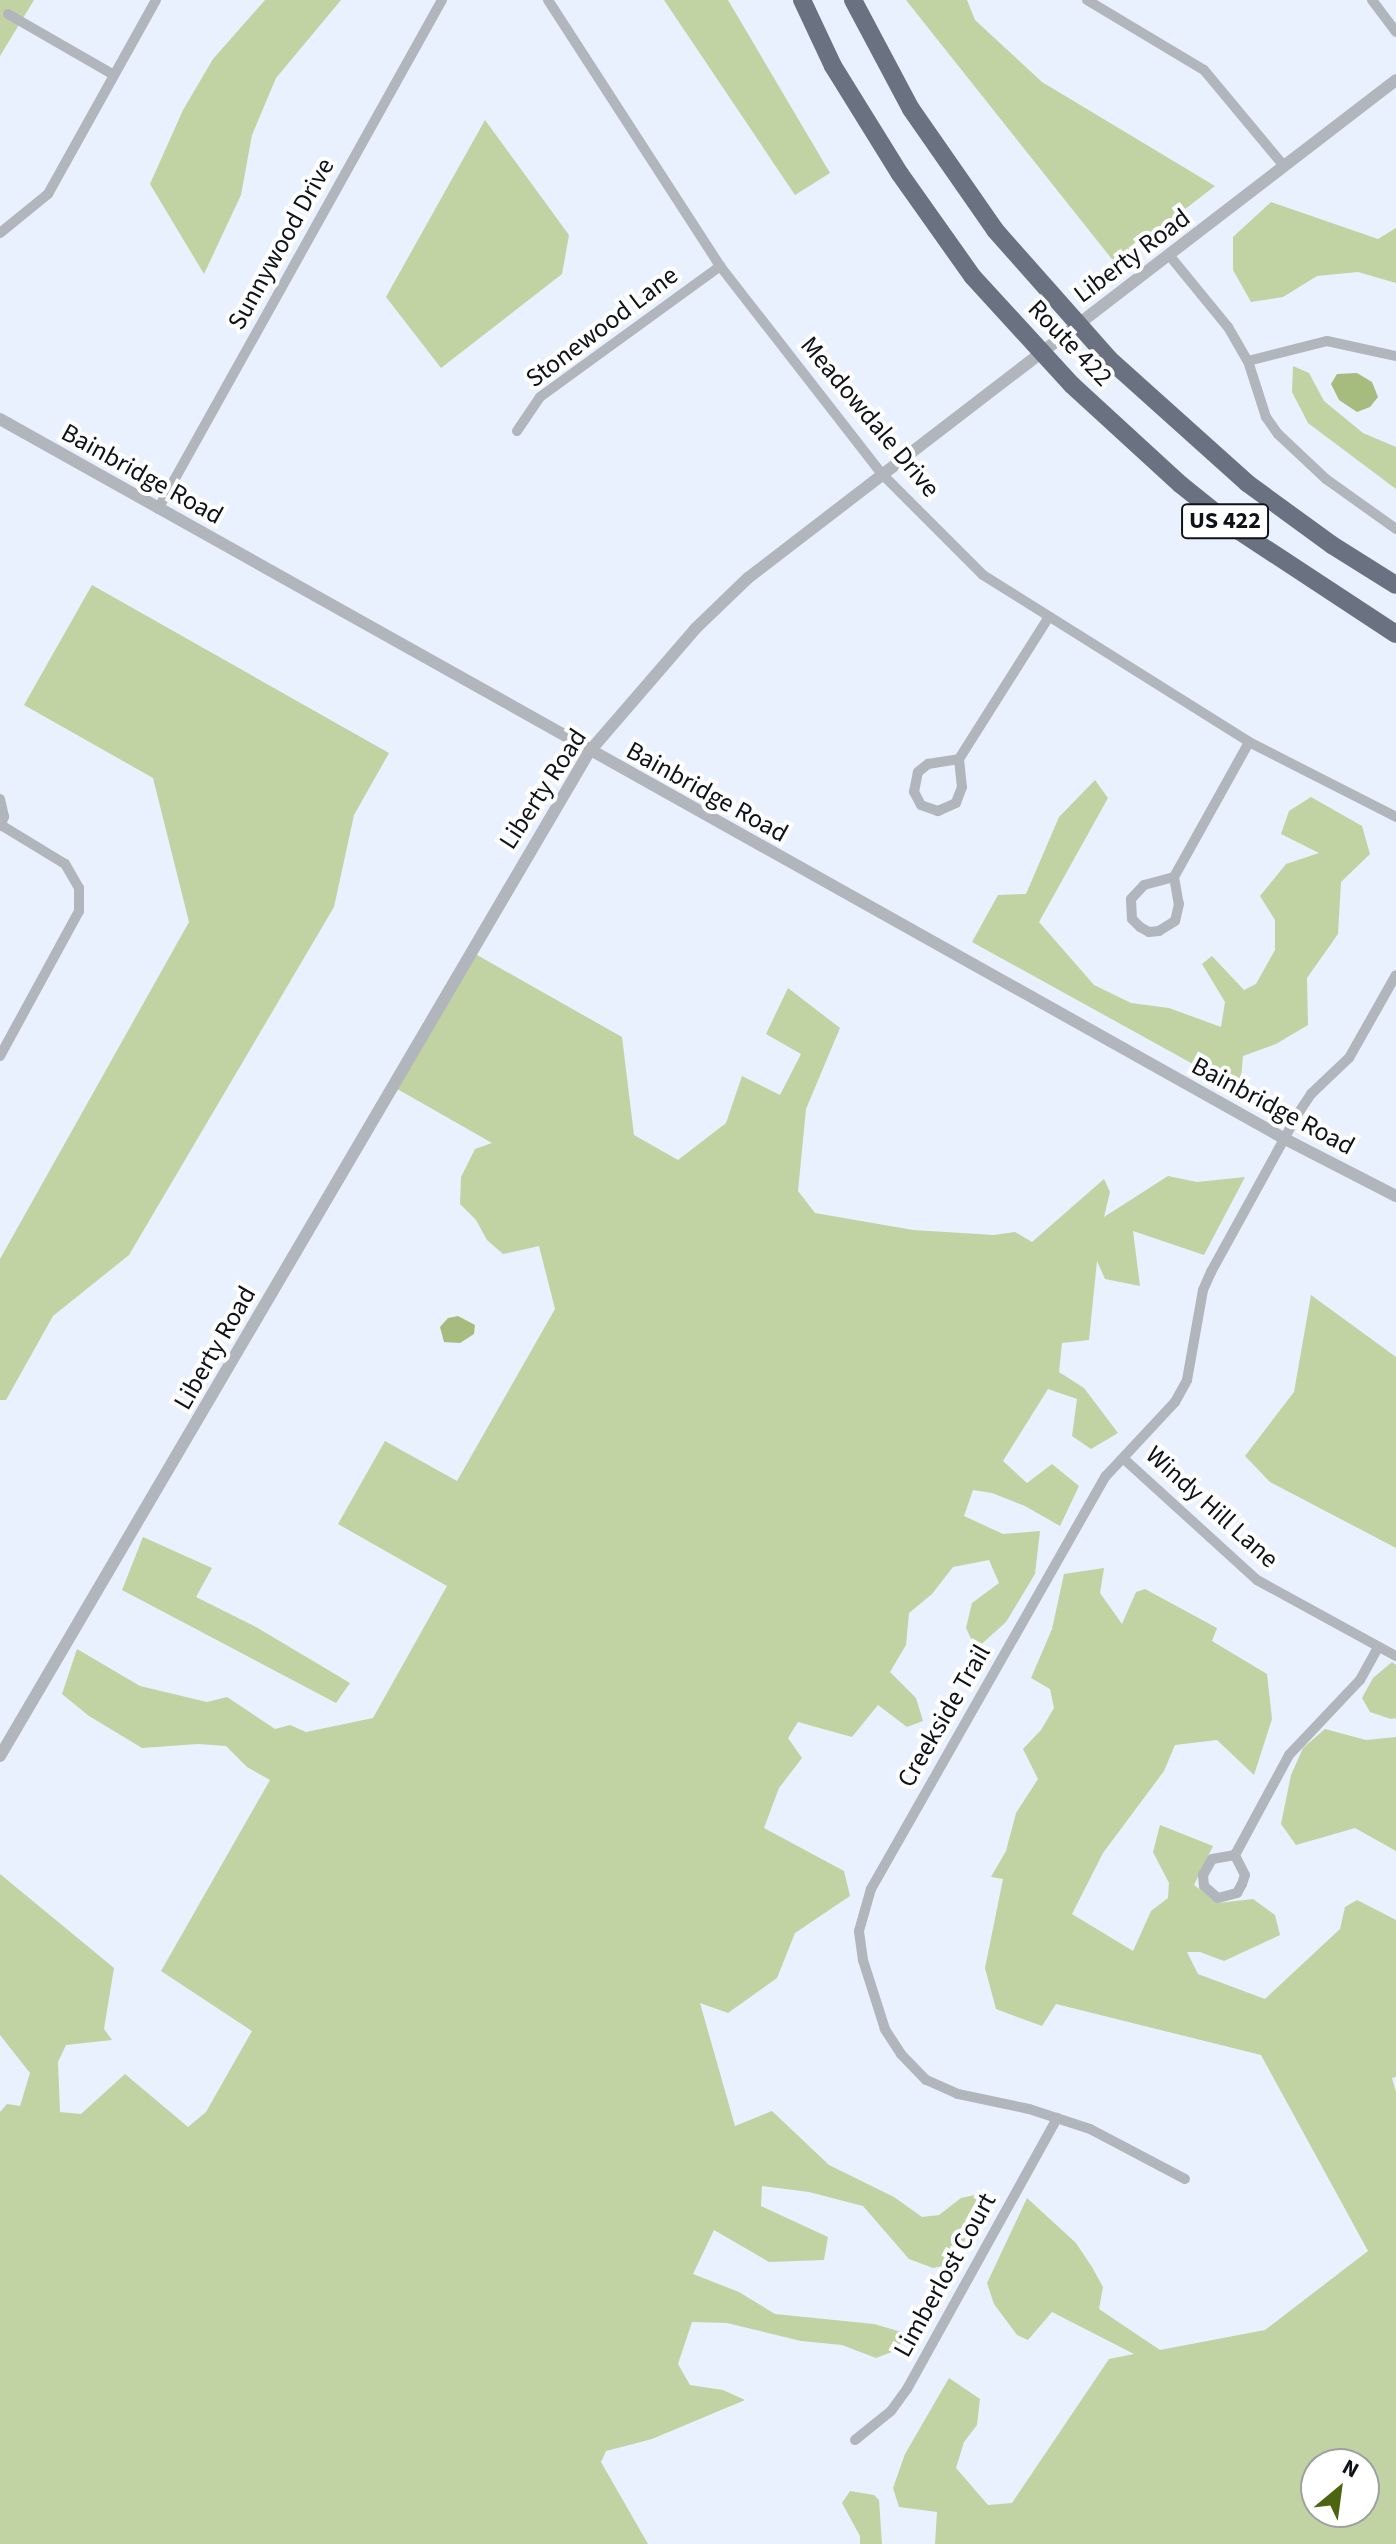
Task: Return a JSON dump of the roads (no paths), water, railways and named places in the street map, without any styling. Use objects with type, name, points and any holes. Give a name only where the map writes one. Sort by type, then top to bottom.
[{"type":"highway","name":"Route 422","points":[[802,0],[833,66],[900,174],[973,277],[1010,319],[1072,385],[1180,484],[1236,529],[1396,634]]},
{"type":"highway","name":"Route 422","points":[[853,0],[911,109],[995,230],[1044,289],[1109,359],[1247,483],[1332,545],[1396,585]]},
{"type":"street","points":[[0,233],[48,194],[156,0]]},
{"type":"street","name":"Sunnywood Drive","points":[[158,509],[442,0]]},
{"type":"street","name":"Meadowdale Drive","points":[[548,0],[720,266],[882,474],[983,575],[1249,742],[1396,817]]},
{"type":"street","points":[[1087,0],[1204,70],[1284,166]]},
{"type":"street","points":[[1372,0],[1396,32]]},
{"type":"street","points":[[8,14],[114,75]]},
{"type":"street","name":"Liberty Road","points":[[0,1756],[589,752],[725,599],[882,474],[1396,80]]},
{"type":"street","points":[[1169,255],[1222,318],[1248,361],[1266,417],[1278,434],[1326,479],[1396,529]]},
{"type":"street","name":"Stonewood Lane","points":[[517,431],[540,397],[720,266]]},
{"type":"street","points":[[1248,361],[1327,341],[1396,356]]},
{"type":"street","name":"Bainbridge Road","points":[[0,419],[589,752],[1285,1139],[1396,1196]]},
{"type":"street","points":[[959,759],[928,764],[918,772],[914,792],[921,805],[938,811],[956,803],[962,787],[959,759],[1048,618]]},
{"type":"street","points":[[1174,877],[1144,885],[1131,899],[1132,919],[1149,932],[1167,929],[1175,921],[1179,904],[1174,877],[1249,742]]},
{"type":"street","points":[[0,799],[4,817],[0,825],[65,864],[79,888],[79,911],[0,1056]]},
{"type":"street","name":"Creekside Trail","points":[[1185,2179],[1104,2135],[1057,2118],[958,2094],[926,2080],[911,2066],[885,2029],[863,1960],[859,1931],[878,1877],[1106,1476],[1175,1402],[1187,1380],[1203,1290],[1285,1139],[1311,1094],[1336,1073],[1355,1050],[1396,975]]},
{"type":"street","name":"Windy Hill Lane","points":[[1124,1459],[1246,1572],[1396,1656]]},
{"type":"street","points":[[1235,1855],[1289,1755],[1360,1680],[1378,1647]]},
{"type":"street","points":[[1235,1855],[1245,1875],[1242,1884],[1233,1895],[1218,1898],[1204,1886],[1203,1875],[1212,1859],[1235,1855]]},
{"type":"street","name":"Limberlost Court","points":[[855,2440],[891,2411],[907,2389],[1057,2118]]}]
